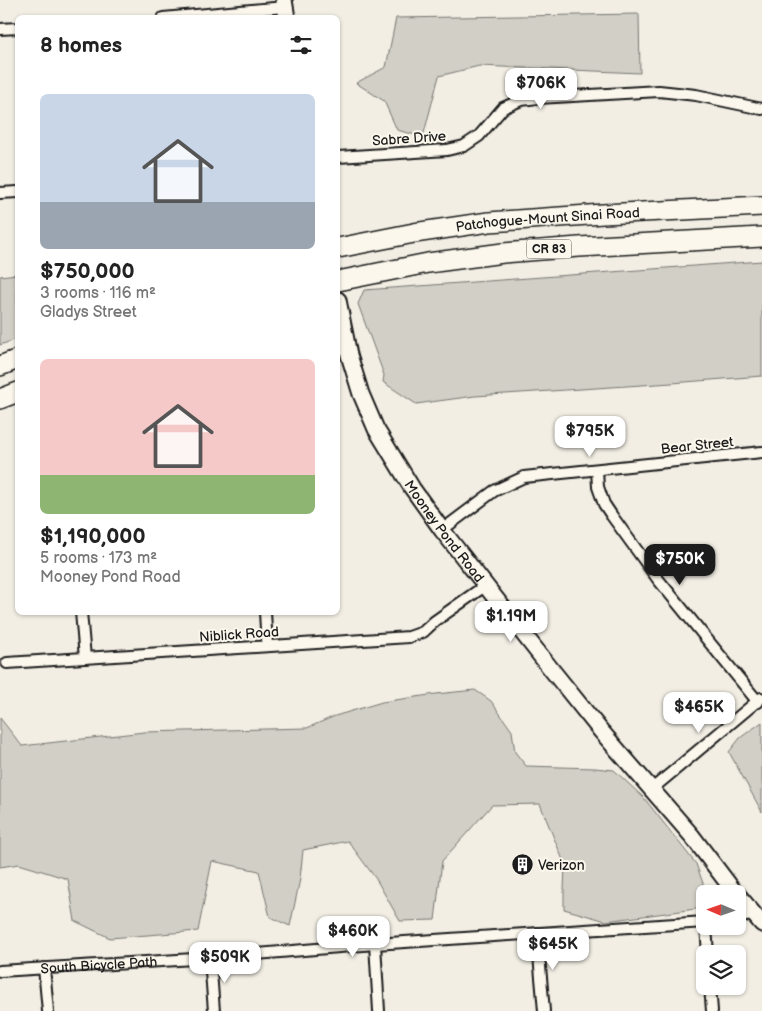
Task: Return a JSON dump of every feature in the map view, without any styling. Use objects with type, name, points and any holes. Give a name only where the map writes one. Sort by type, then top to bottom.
[{"type":"highway","name":"Patchogue-Mount Sinai Road","points":[[340,248],[414,233],[489,222],[762,206]]},
{"type":"highway","name":"Patchogue-Mount Sinai Road","points":[[340,281],[428,263],[504,253],[569,247],[762,238]]},
{"type":"highway","points":[[0,366],[15,360]]},
{"type":"highway","points":[[0,399],[15,393]]},
{"type":"street","points":[[199,15],[285,8]]},
{"type":"street","points":[[0,29],[15,28]]},
{"type":"street","name":"Sabre Drive","points":[[340,157],[446,150],[464,146],[479,136],[503,108],[521,100],[538,98],[660,91],[696,95],[762,109]]},
{"type":"street","points":[[0,193],[15,192]]},
{"type":"street","name":"Mooney Pond Road","points":[[340,310],[349,355],[368,412],[412,488],[512,620],[596,724],[692,836],[730,885]]},
{"type":"street","name":"Bear Street","points":[[442,530],[494,491],[524,477],[762,452]]},
{"type":"street","points":[[597,470],[598,487],[604,504],[612,516],[657,578],[760,700],[652,789]]},
{"type":"street","name":"Niblick Road","points":[[7,663],[408,637],[423,632],[435,621],[486,585]]},
{"type":"street","points":[[82,615],[84,658]]},
{"type":"street","points":[[265,615],[267,646]]},
{"type":"street","name":"Mooney Pond Road","points":[[746,903],[759,917]]},
{"type":"street","points":[[746,917],[759,917]]},
{"type":"street","name":"South Bicycle Path","points":[[0,972],[696,923]]},
{"type":"street","points":[[537,933],[544,1011]]},
{"type":"street","points":[[375,944],[379,1011]]},
{"type":"street","points":[[210,958],[214,1011]]},
{"type":"street","points":[[44,968],[48,1011]]},
{"type":"street","points":[[711,995],[712,1011]]},
{"type":"shaded area","points":[[639,14],[640,73],[479,66],[439,76],[423,137],[397,130],[384,101],[356,83],[386,67],[396,18]]},
{"type":"shaded area","points":[[762,261],[762,376],[475,396],[416,404],[383,382],[384,375],[358,304],[364,290]]},
{"type":"shaded area","points":[[15,274],[15,340],[0,345],[0,276]]},
{"type":"shaded area","points":[[475,690],[491,701],[512,731],[515,752],[526,766],[614,770],[644,798],[696,864],[704,885],[696,885],[696,909],[606,921],[564,909],[565,865],[540,804],[492,805],[442,861],[435,920],[400,921],[376,879],[348,841],[303,850],[300,879],[290,926],[270,917],[259,871],[212,861],[198,931],[110,938],[75,921],[68,879],[19,864],[0,867],[0,718],[22,746],[144,732],[307,728],[335,716],[382,702]]},
{"type":"shaded area","points":[[762,722],[762,812],[729,752],[740,738]]},
{"type":"place","name":"Verizon","points":[[522,865]]}]
